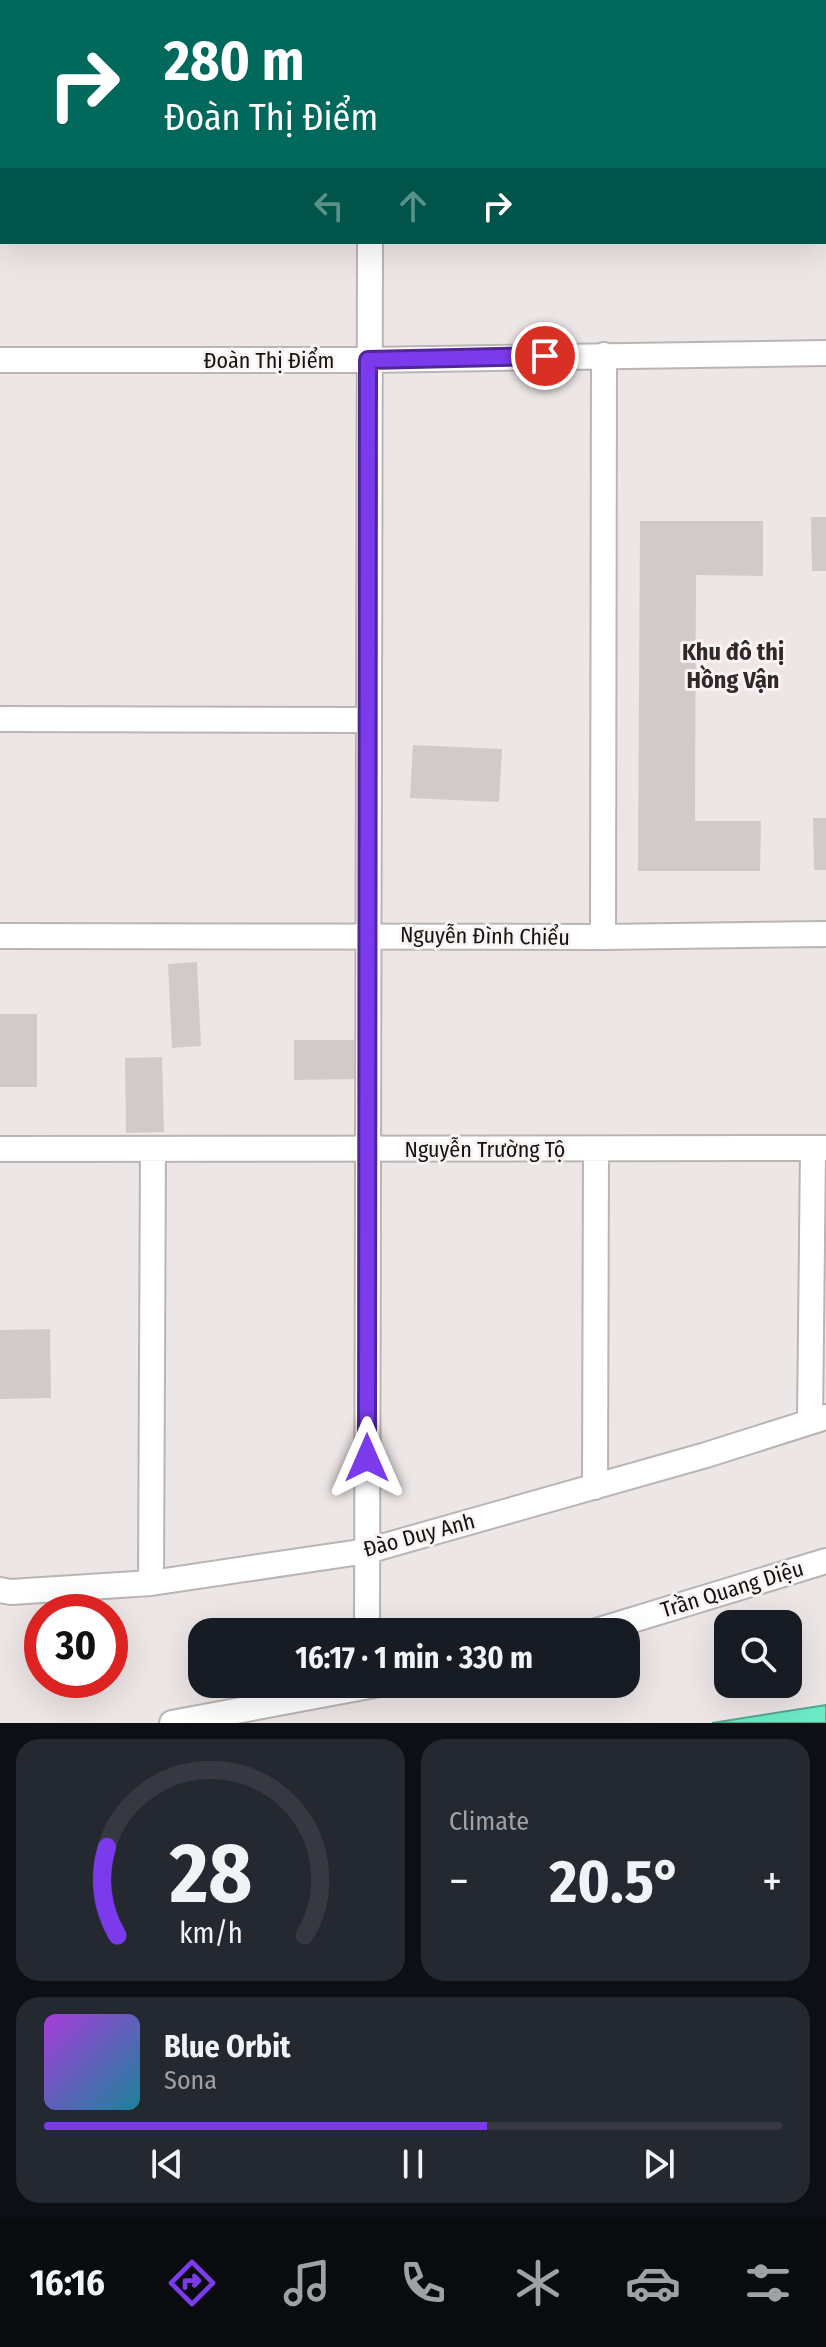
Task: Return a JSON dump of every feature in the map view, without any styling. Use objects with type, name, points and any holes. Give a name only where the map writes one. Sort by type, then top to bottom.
[{"type":"street","points":[[367,1618],[370,244]]},
{"type":"street","name":"Đoàn Thị Điểm","points":[[0,360],[368,360],[826,353]]},
{"type":"street","points":[[603,937],[604,355]]},
{"type":"street","points":[[0,719],[368,720]]},
{"type":"street","name":"Nguyễn Đình Chiểu","points":[[0,936],[603,937],[826,934]]},
{"type":"street","points":[[818,1419],[819,1148]]},
{"type":"street","name":"Nguyễn Trường Tộ","points":[[0,1149],[819,1148]]},
{"type":"street","points":[[151,1583],[153,1149]]},
{"type":"street","points":[[595,1487],[596,1149]]},
{"type":"street","name":"Đào Duy Anh","points":[[0,1590],[151,1583],[367,1551],[595,1487],[818,1419]]},
{"type":"street","name":"Trần Quang Diệu","points":[[639,1618],[826,1561]]},
{"type":"street","points":[[172,1723],[304,1698]]},
{"type":"shaded area","points":[[826,1705],[826,1723],[712,1723]]},
{"type":"building","points":[[811,517],[826,517],[826,571],[812,571]]},
{"type":"building","points":[[640,521],[763,521],[763,576],[696,575],[695,821],[761,821],[760,871],[638,871]]},
{"type":"building","points":[[413,745],[502,749],[499,802],[410,798]]},
{"type":"building","points":[[813,818],[826,818],[826,870],[814,870]]},
{"type":"building","points":[[197,962],[201,1046],[172,1048],[168,964]]},
{"type":"building","points":[[0,1014],[37,1014],[37,1087],[0,1087]]},
{"type":"building","points":[[294,1040],[355,1040],[356,1079],[294,1080]]},
{"type":"building","points":[[162,1057],[164,1132],[126,1133],[125,1058]]},
{"type":"building","points":[[50,1329],[51,1398],[0,1399],[0,1330]]},
{"type":"district","name":"Khu đô thị Hồng Vận","points":[[733,666]]},
{"type":"route","points":[[367,1458],[368,360],[545,356]]}]
